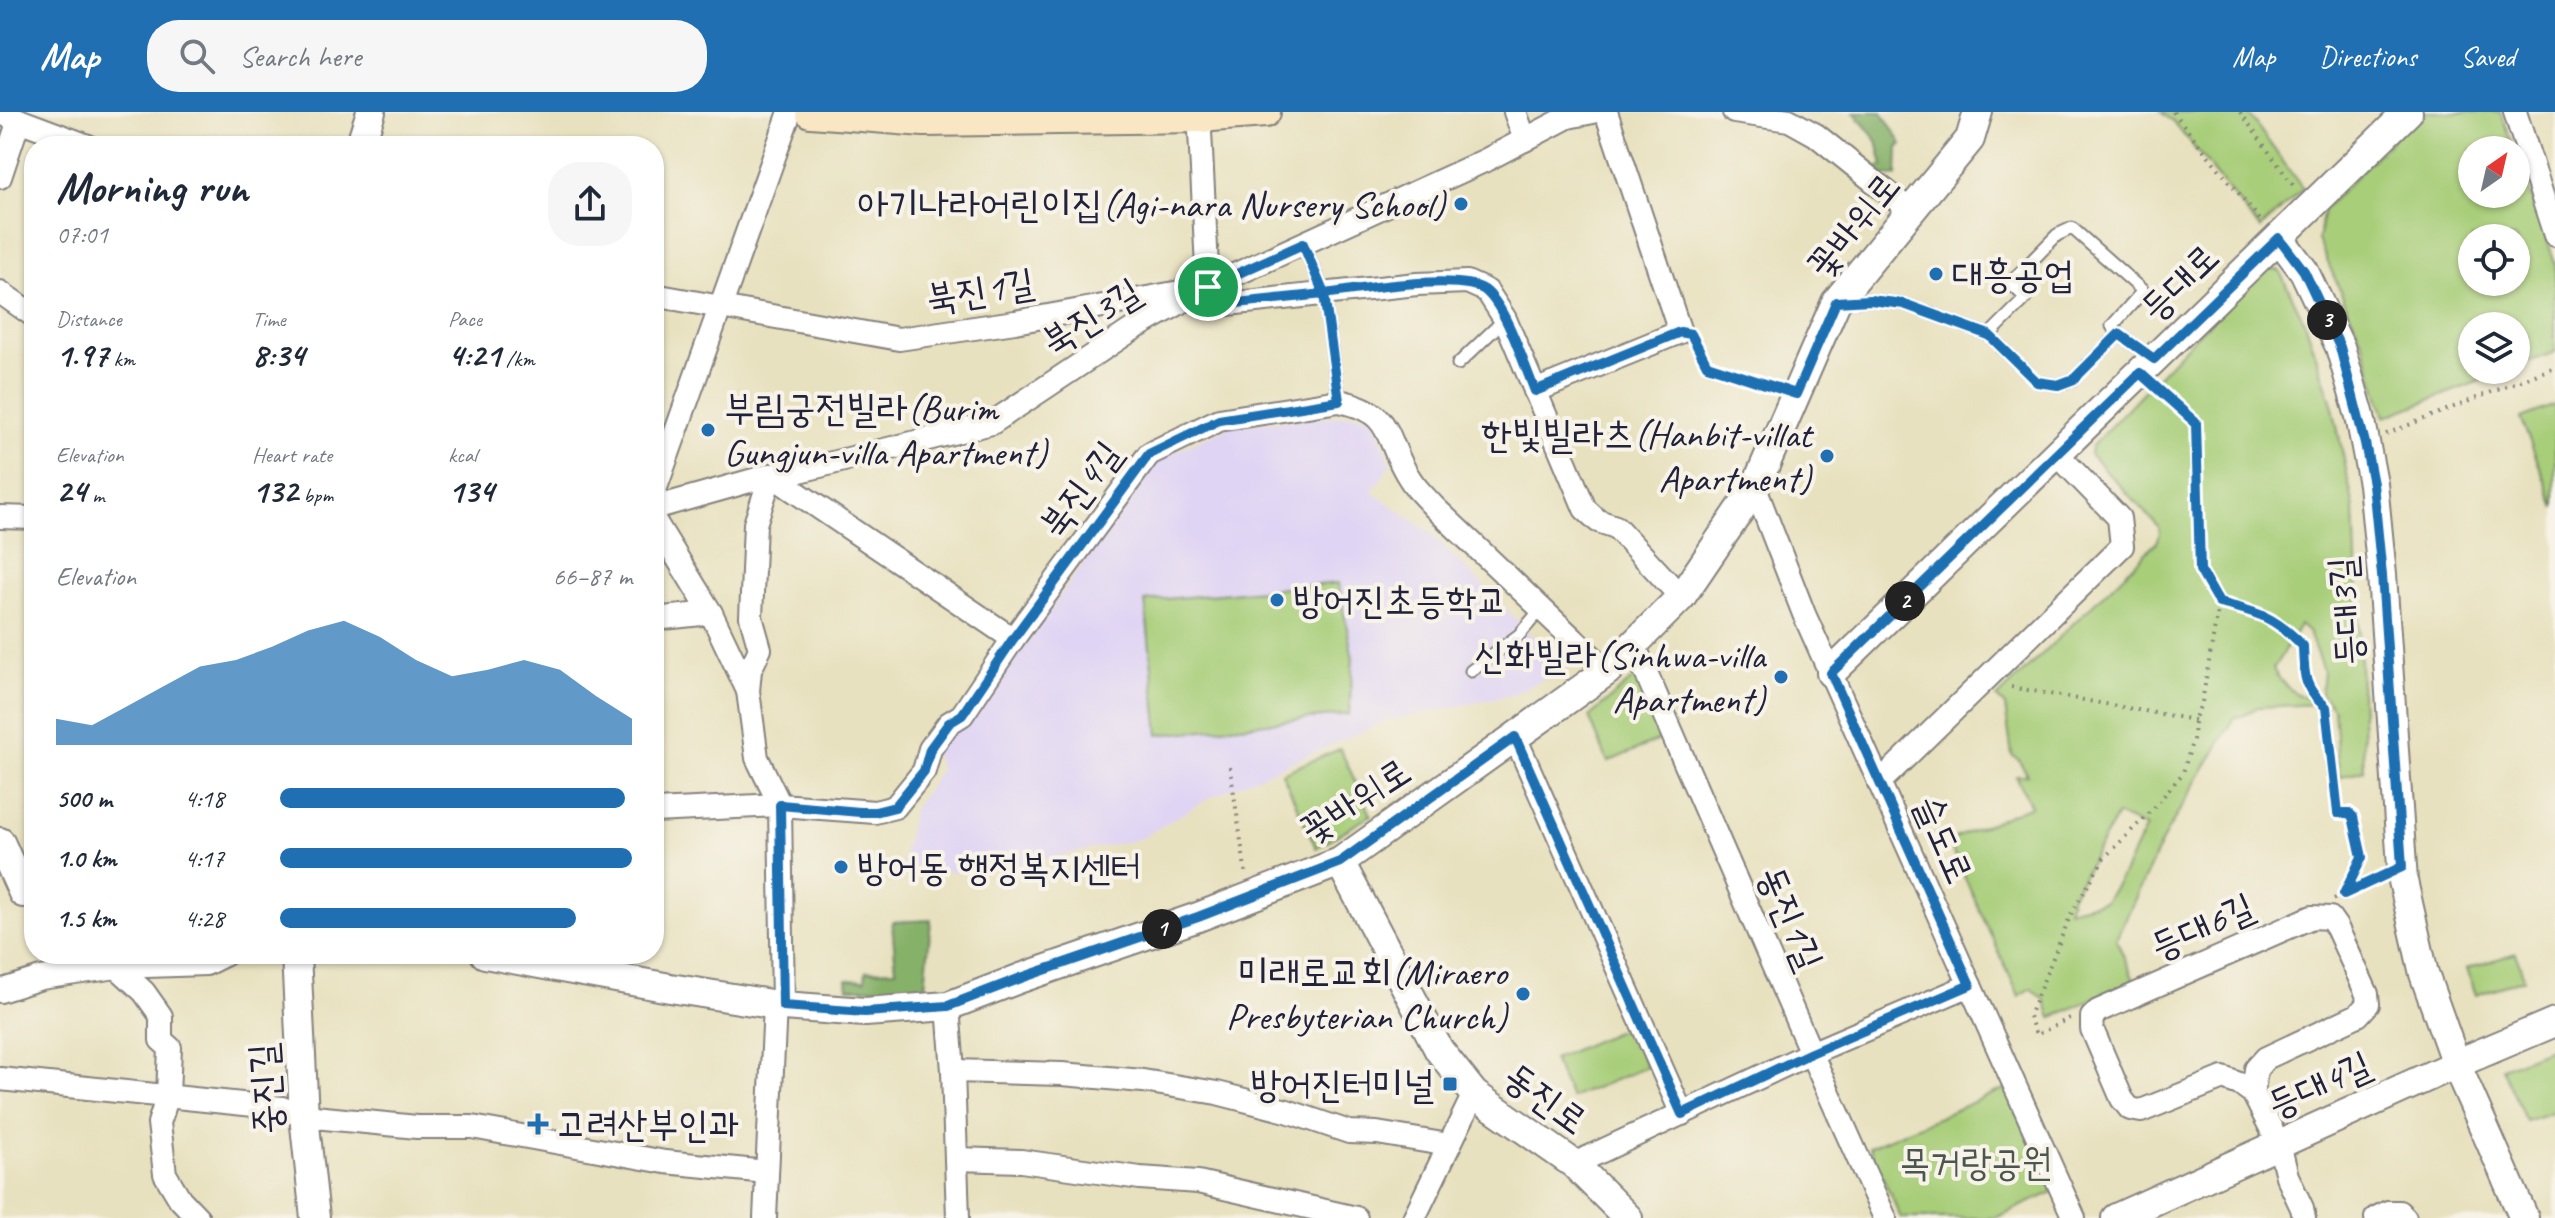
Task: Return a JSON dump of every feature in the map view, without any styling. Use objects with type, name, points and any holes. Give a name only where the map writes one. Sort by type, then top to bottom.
[{"type":"main road","points":[[811,112],[924,121],[1265,112]]},
{"type":"street","points":[[363,136],[371,112]]},
{"type":"street","points":[[664,466],[790,112]]},
{"type":"street","points":[[1515,112],[1525,140]]},
{"type":"street","name":"북진3길","points":[[664,505],[771,475],[792,473],[992,423],[1130,331],[1208,287],[1486,160],[1568,117],[1593,112]]},
{"type":"street","points":[[1535,391],[1680,332],[1606,112]]},
{"type":"street","points":[[1734,112],[1789,120],[1816,135],[1912,212]]},
{"type":"street","name":"꽃바위로","points":[[543,964],[779,1005],[865,1012],[948,1006],[1340,862],[1607,671],[1681,597],[1755,488],[1836,302],[1912,212],[1974,125],[1993,112]]},
{"type":"street","name":"등대로","points":[[1831,673],[2408,112]]},
{"type":"street","points":[[2516,112],[2555,235]]},
{"type":"street","points":[[1199,114],[1208,287],[1227,304],[1417,284],[1467,282],[1487,291],[1505,319],[1585,509],[1598,521],[1616,527],[1681,597]]},
{"type":"street","points":[[0,177],[9,117],[61,136]]},
{"type":"street","name":"등대3길","points":[[2278,239],[2304,271],[2340,347],[2365,443],[2373,484],[2382,575],[2402,867],[2424,974],[2456,1064],[2524,1218]]},
{"type":"street","name":"북진1길","points":[[664,297],[899,339],[1015,322],[1208,287]]},
{"type":"street","points":[[0,292],[24,309]]},
{"type":"street","points":[[1339,401],[1354,404],[1379,418],[1389,431],[1410,479],[1454,526],[1607,671]]},
{"type":"street","name":"북진4길","points":[[664,811],[780,805],[875,812],[895,807],[924,771],[930,749],[949,723],[962,715],[1013,639],[1149,454],[1219,420],[1339,401]]},
{"type":"street","points":[[1879,783],[2122,546],[2119,518],[2057,454]]},
{"type":"street","points":[[765,1218],[779,1005],[780,805],[757,758],[748,691],[750,670],[760,649],[751,617],[755,524],[771,475],[1013,639]]},
{"type":"street","name":"슬도로","points":[[1755,488],[1804,614],[2074,1218]]},
{"type":"street","points":[[0,517],[24,518]]},
{"type":"street","points":[[664,536],[711,613],[748,691]]},
{"type":"street","points":[[664,618],[711,613]]},
{"type":"street","name":"동진1길","points":[[1634,645],[1885,1218]]},
{"type":"street","points":[[1515,737],[1682,1114]]},
{"type":"street","points":[[0,842],[23,895]]},
{"type":"street","name":"동진로","points":[[1340,862],[1439,1050],[1474,1094],[1574,1164],[1628,1218]]},
{"type":"street","points":[[2253,1093],[2256,1069],[2266,1058],[2358,1015],[2368,1004],[2367,994],[2337,928],[2330,918],[2320,916]]},
{"type":"street","name":"등대6길","points":[[2092,1017],[2113,1005],[2320,916]]},
{"type":"street","points":[[111,964],[144,992],[161,1016],[161,1040],[170,1048],[168,1095],[159,1123],[165,1174],[180,1199],[198,1218]]},
{"type":"street","points":[[0,991],[41,978],[117,967],[206,964]]},
{"type":"street","name":"중진길","points":[[296,964],[304,1116],[315,1218]]},
{"type":"street","points":[[1574,1164],[1811,1053],[1970,985]]},
{"type":"street","points":[[948,1006],[958,1218]]},
{"type":"street","points":[[2092,1017],[2092,1029],[2122,1099],[2130,1109],[2141,1111],[2223,1078],[2253,1093],[2279,1144],[2287,1176],[2306,1215]]},
{"type":"street","name":"등대4길","points":[[2116,1218],[2555,1022]]},
{"type":"street","points":[[953,1071],[1062,1074],[1143,1081],[1217,1093],[1287,1111],[1349,1132],[1377,1133],[1449,1145]]},
{"type":"street","points":[[0,1079],[282,1108],[304,1116],[417,1127],[472,1127],[665,1162],[767,1172]]},
{"type":"street","points":[[1414,1218],[1474,1094]]},
{"type":"street","points":[[956,1159],[1021,1161],[1140,1178],[1198,1182],[1356,1218]]},
{"type":"street","points":[[2376,1218],[2388,1212],[2399,1212],[2405,1218]]},
{"type":"lane","points":[[1989,335],[2026,298],[2010,283],[2057,235],[2072,228],[2143,291],[2112,326],[2147,366]]},
{"type":"lane","points":[[1303,244],[1324,294],[1339,401]]},
{"type":"lane","points":[[1836,302],[1870,300],[1904,304],[1989,335],[2037,382],[2058,385],[2074,379],[2119,334]]},
{"type":"lane","points":[[1458,364],[1505,319]]},
{"type":"lane","points":[[1471,671],[1519,635],[1542,608]]},
{"type":"path","points":[[2173,112],[2278,239]]},
{"type":"path","points":[[2240,112],[2309,208]]},
{"type":"path","points":[[1680,332],[1691,334],[1707,365],[1796,394]]},
{"type":"path","points":[[2092,1017],[2080,1014],[2036,1035],[2029,1016],[2071,914],[2104,858],[2183,773],[2193,739],[2194,720],[2202,702],[2219,603],[2200,570],[2196,423],[2147,366]]},
{"type":"path","points":[[2365,443],[2555,367]]},
{"type":"path","points":[[2219,603],[2255,612],[2285,628],[2303,646],[2305,680],[2326,707],[2338,813],[2349,813],[2353,817],[2362,857],[2344,894]]},
{"type":"path","points":[[2011,687],[2194,720]]},
{"type":"path","points":[[1230,767],[1250,897]]},
{"type":"path","points":[[2320,916],[2333,899],[2402,867]]},
{"type":"shaded area","name":"방어진초등학교","points":[[1356,414],[1373,418],[1391,464],[1372,492],[1430,532],[1565,669],[1511,695],[1384,722],[1209,798],[1140,839],[970,874],[902,865],[913,809],[940,771],[933,747],[954,731],[967,726],[1157,460],[1234,425]]},
{"type":"green space","points":[[1854,112],[1882,112],[1902,144],[1898,148],[1897,176],[1884,176],[1872,169],[1883,166],[1877,141]]},
{"type":"green space","points":[[2161,112],[2247,112],[2303,189],[2260,229],[2175,124]]},
{"type":"green space","points":[[2419,112],[2500,112],[2509,136],[2458,136],[2458,208],[2530,208],[2530,194],[2555,262],[2555,352],[2530,362],[2530,312],[2458,312],[2458,384],[2472,384],[2385,417],[2363,343],[2318,240],[2324,209]]},
{"type":"green space","points":[[2264,269],[2279,270],[2306,325],[2333,407],[2354,508],[2364,770],[2339,777],[2334,710],[2321,693],[2323,671],[2309,633],[2300,625],[2273,669],[2292,691],[2318,704],[2258,707],[2235,717],[2165,835],[2116,939],[2134,980],[2051,1018],[2045,1000],[2032,988],[2019,996],[1948,841],[2031,806],[2016,776],[2027,775],[2019,760],[2012,755],[2005,706],[1997,698],[2157,542],[2159,527],[2090,454],[2091,447]],"holes":[[[2117,815],[2146,827],[2122,876],[2105,901],[2068,910],[2072,895]]]},
{"type":"green space","points":[[2555,405],[2555,507],[2521,418]]},
{"type":"green space","points":[[1338,583],[1353,658],[1349,714],[1159,735],[1145,601]]},
{"type":"green space","points":[[1639,674],[1668,736],[1608,762],[1589,717]]},
{"type":"green space","points":[[1340,749],[1371,815],[1316,848],[1282,773]]},
{"type":"green space","points":[[931,920],[925,988],[848,988],[847,979],[865,980],[866,971],[896,970],[892,922]]},
{"type":"green space","points":[[2516,953],[2524,979],[2476,995],[2467,969]]},
{"type":"green space","points":[[1630,1026],[1647,1067],[1571,1098],[1553,1059]]},
{"type":"green space","points":[[2555,1047],[2555,1111],[2526,1121],[2502,1068]]},
{"type":"green space","name":"목거랑공원","points":[[2006,1088],[2053,1192],[1995,1218],[1901,1218],[1869,1147]]},
{"type":"place","name":"아기나라어린이집(Agi-nara Nursery School)","points":[[1461,204]]},
{"type":"place","name":"대흥공업","points":[[1936,274]]},
{"type":"place","name":"부림궁전빌라(Burim Gungjun-villa Apartment)","points":[[708,430]]},
{"type":"place","name":"한빛빌라츠(Hanbit-villat Apartment)","points":[[1827,456]]},
{"type":"place","name":"방어진초등학교","points":[[1277,600]]},
{"type":"place","name":"신화빌라(Sinhwa-villa Apartment)","points":[[1781,677]]},
{"type":"place","name":"방어동 행정복지센터","points":[[841,867]]},
{"type":"place","name":"미래로교회(Miraero Presbyterian Church)","points":[[1523,994]]},
{"type":"place","name":"방어진터미널","points":[[1450,1084]]},
{"type":"place","name":"고려산부인과","points":[[538,1124]]},
{"type":"route","points":[[1208,287],[1227,304],[1324,294],[1339,401],[1219,420],[1149,454],[1013,639],[962,715],[949,723],[930,749],[924,771],[895,807],[860,812],[780,805],[783,1006],[865,1012],[948,1006],[1198,917],[1340,862],[1515,737],[1682,1114],[1811,1053],[1970,985],[1831,673],[2140,373],[2196,423],[2200,570],[2219,603],[2255,612],[2285,628],[2303,646],[2305,680],[2326,707],[2338,813],[2349,813],[2353,817],[2362,857],[2344,894],[2402,867],[2382,575],[2373,484],[2360,416],[2340,347],[2304,271],[2279,238],[2154,359],[2119,334],[2074,379],[2058,385],[2037,382],[1989,335],[1904,304],[1870,300],[1836,302],[1796,394],[1707,365],[1691,334],[1680,332],[1535,391],[1505,319],[1487,291],[1467,282],[1324,294],[1303,244],[1208,287]]}]
